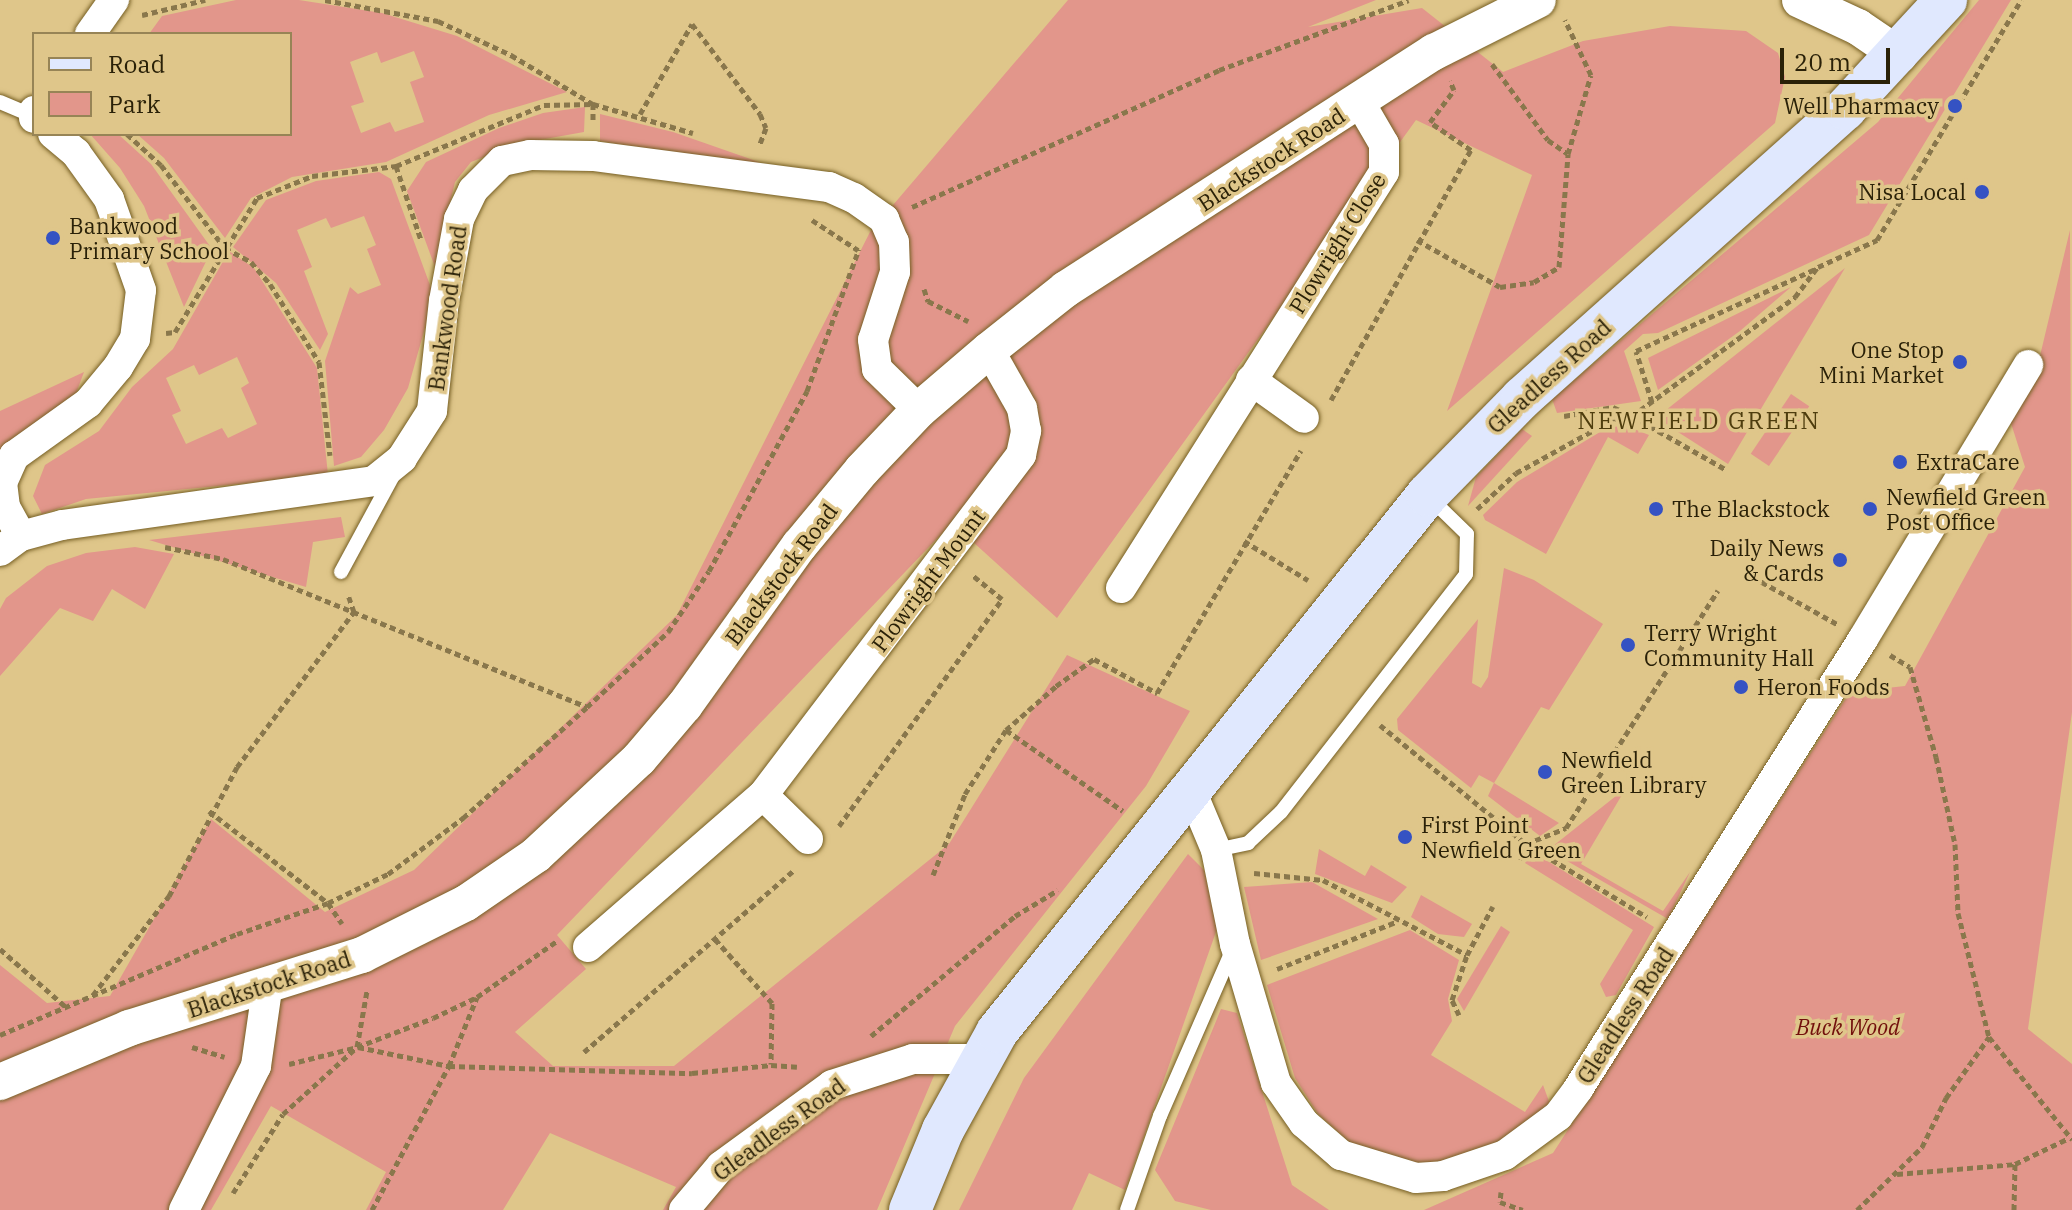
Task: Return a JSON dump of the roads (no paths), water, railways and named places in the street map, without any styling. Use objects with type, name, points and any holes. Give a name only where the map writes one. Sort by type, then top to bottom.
[{"type":"main road","name":"Gleadless Road","points":[[910,1210],[981,1059],[1054,956],[1427,495],[1522,398],[1800,152],[1899,55],[1946,0]]},
{"type":"street","points":[[92,31],[114,0]]},
{"type":"street","points":[[1800,0],[1858,27],[1899,55]]},
{"type":"street","name":"Blackstock Road","points":[[0,1082],[129,1028],[362,955],[466,903],[536,855],[639,759],[685,705],[799,546],[919,410],[989,350],[1066,289],[1468,31],[1550,6]]},
{"type":"street","name":"Plowright Close","points":[[1121,588],[1384,172],[1384,144],[1359,101]]},
{"type":"street","points":[[10,544],[2,483],[14,456],[88,403],[135,339],[141,290],[129,247],[109,199],[76,153],[56,136]]},
{"type":"street","name":"Bankwood Road","points":[[10,544],[62,525],[334,490],[374,481],[402,458],[432,411],[459,219],[485,173],[502,161],[530,155],[593,156],[829,187],[884,219],[894,242],[895,272],[873,340],[877,369],[919,410]]},
{"type":"street","name":"Plowright Mount","points":[[588,947],[763,795],[1021,455],[1026,431],[1022,408],[989,350]]},
{"type":"street","name":"Gleadless Road","points":[[1190,788],[1218,861],[1235,944],[1276,1083],[1304,1123],[1341,1155],[1376,1170],[1416,1178],[1443,1176],[1505,1155],[1558,1116],[1863,639],[2028,365]]},
{"type":"street","points":[[1251,380],[1312,423]]},
{"type":"street","points":[[763,795],[808,839]]},
{"type":"street","points":[[184,1210],[256,1066],[268,983]]},
{"type":"street","name":"Gleadless Road","points":[[684,1210],[721,1166],[832,1085],[913,1059],[981,1059]]},
{"type":"lane","points":[[0,102],[32,117]]},
{"type":"lane","points":[[341,572],[402,458]]},
{"type":"lane","points":[[1218,861],[1248,843],[1281,812],[1466,574],[1470,548],[1460,527],[1427,495]]},
{"type":"lane","points":[[1127,1210],[1160,1116],[1235,944]]},
{"type":"place","name":"Well Pharmacy","points":[[1955,106]]},
{"type":"place","name":"Nisa Local","points":[[1982,192]]},
{"type":"place","name":"Bankwood Primary School","points":[[53,238]]},
{"type":"place","name":"One Stop Mini Market","points":[[1960,362]]},
{"type":"place","name":"ExtraCare","points":[[1900,462]]},
{"type":"place","name":"The Blackstock","points":[[1656,509]]},
{"type":"place","name":"Newfield Green Post Office","points":[[1870,509]]},
{"type":"place","name":"Daily News & Cards","points":[[1840,560]]},
{"type":"place","name":"Terry Wright Community Hall","points":[[1628,645]]},
{"type":"place","name":"Heron Foods","points":[[1741,687]]},
{"type":"place","name":"Newfield Green Library","points":[[1545,772]]},
{"type":"place","name":"First Point Newfield Green","points":[[1405,837]]},
{"type":"district","name":"NEWFIELD GREEN","points":[[1699,421]]},
{"type":"park label","name":"Buck Wood","points":[[1848,1027]]}]
